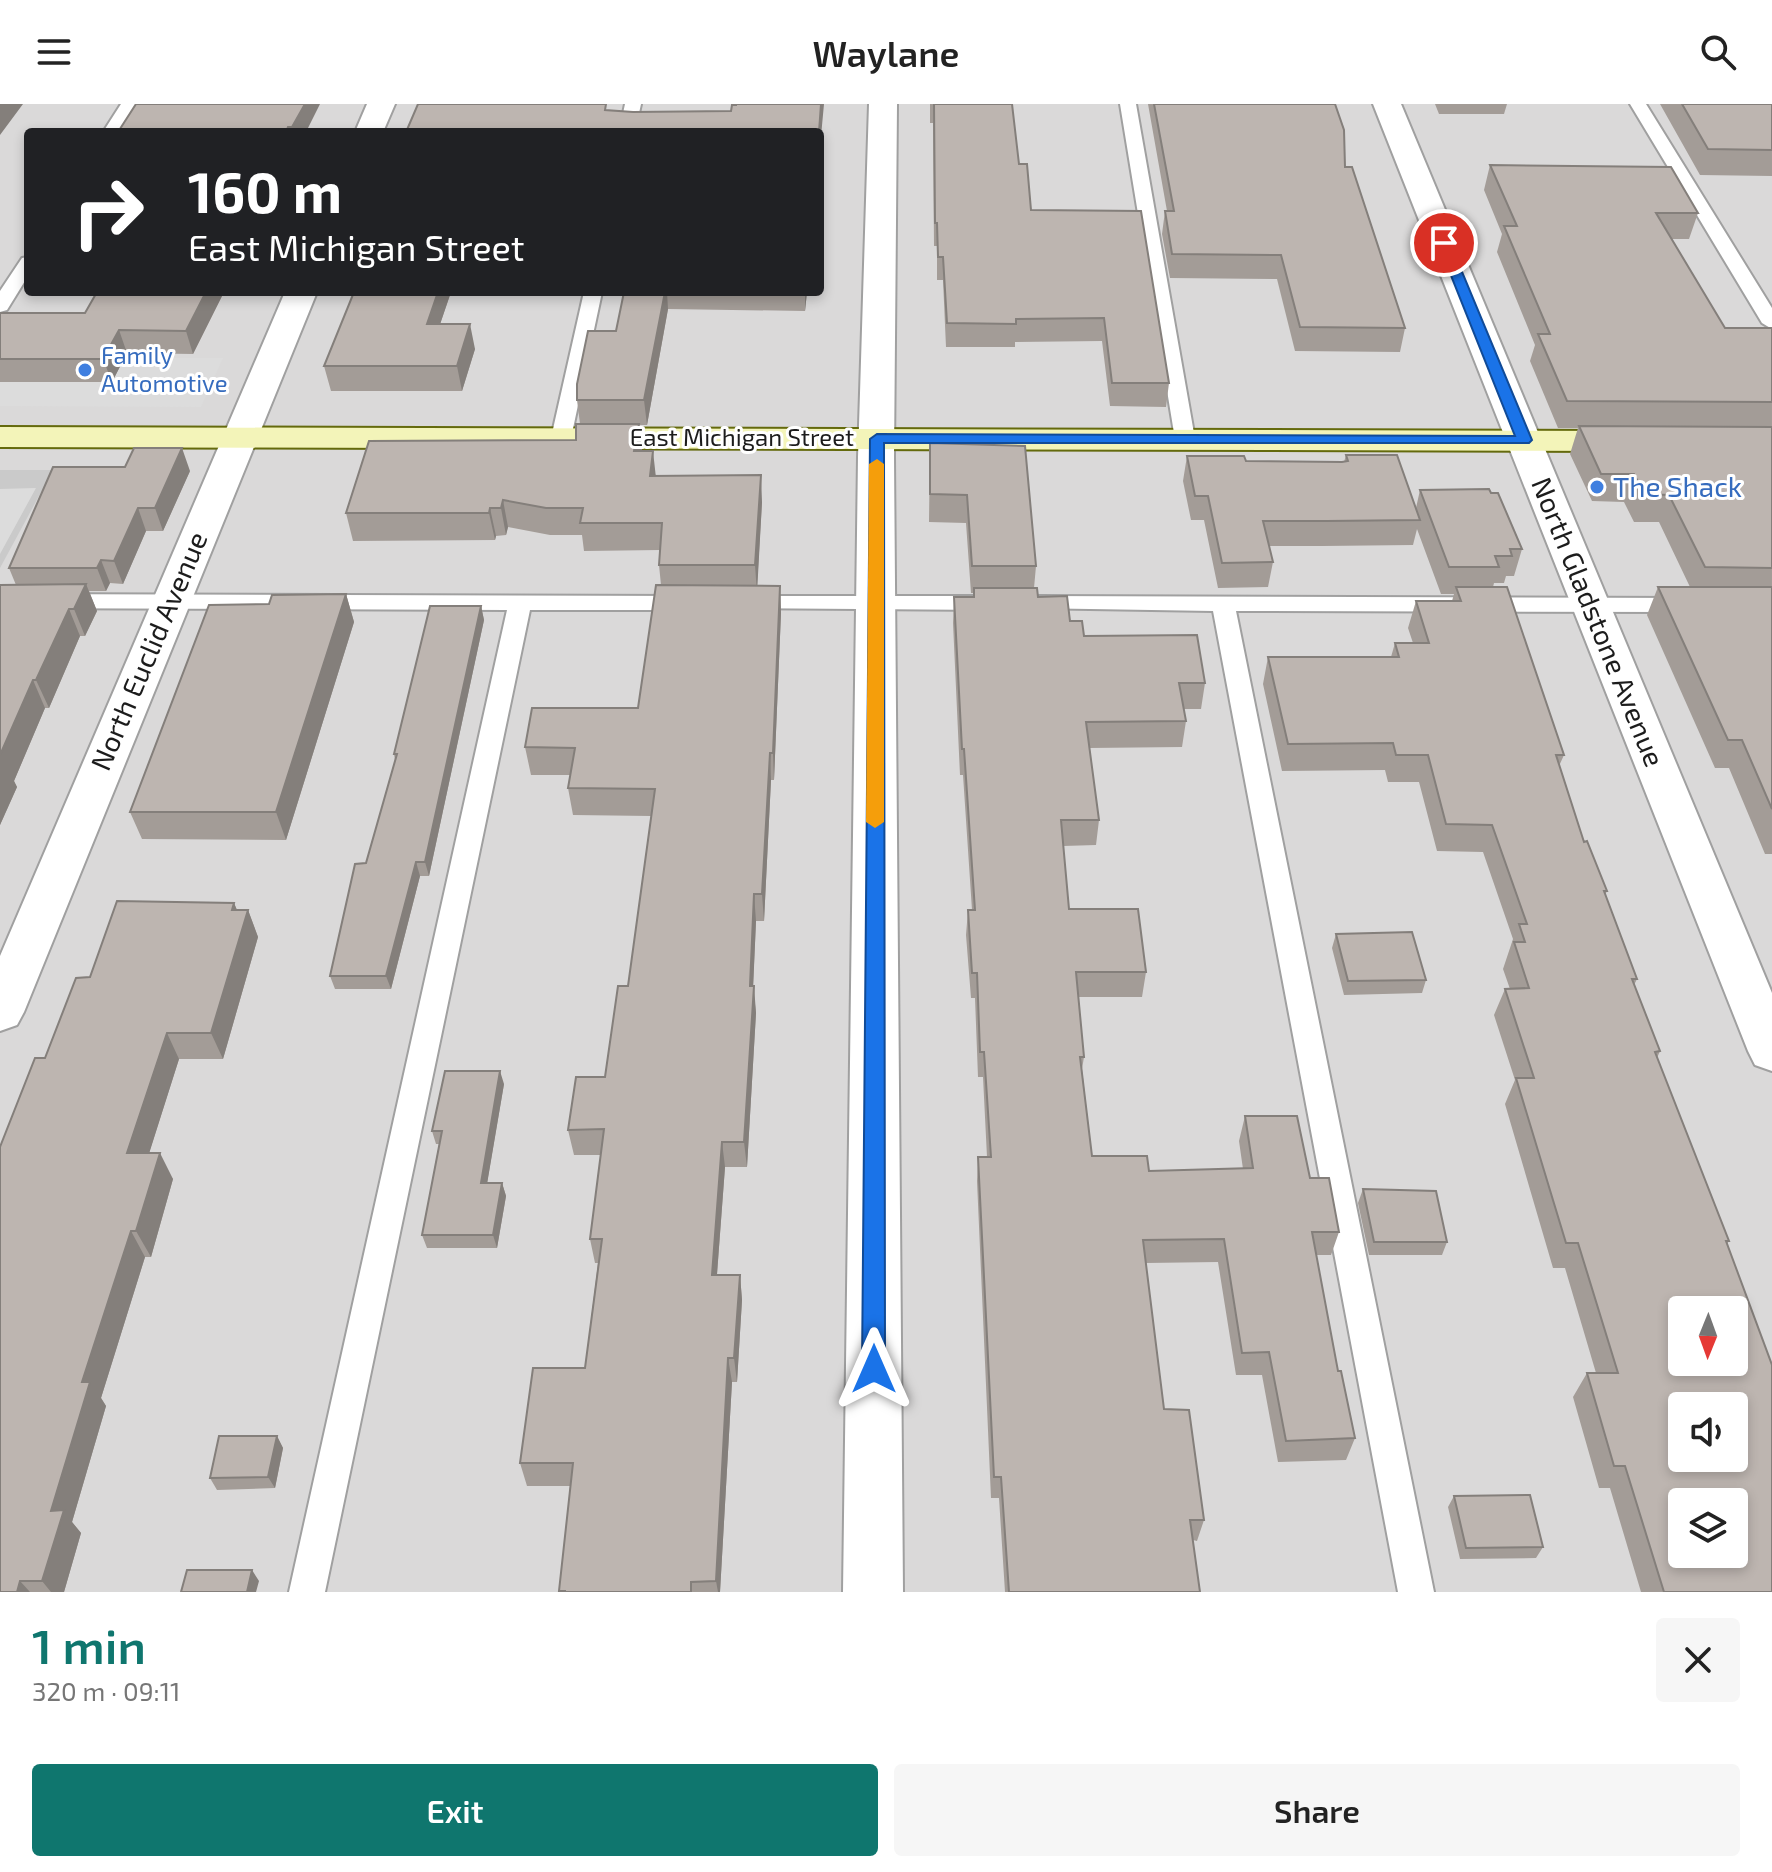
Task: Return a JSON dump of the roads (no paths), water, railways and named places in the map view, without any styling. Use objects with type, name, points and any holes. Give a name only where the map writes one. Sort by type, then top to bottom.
[{"type":"main road","name":"East Michigan Street","points":[[0,437],[1664,441]]},
{"type":"street","points":[[371,128],[381,104]]},
{"type":"street","points":[[873,1592],[877,439],[883,104]]},
{"type":"street","name":"North Gladstone Avenue","points":[[1387,104],[1772,1051]]},
{"type":"street","name":"North Euclid Avenue","points":[[0,1012],[299,296]]},
{"type":"lane","points":[[114,128],[129,104]]},
{"type":"lane","points":[[628,128],[633,104]]},
{"type":"lane","points":[[1128,104],[1185,439]]},
{"type":"lane","points":[[1638,104],[1772,323]]},
{"type":"lane","points":[[0,306],[24,268]]},
{"type":"lane","points":[[561,438],[592,296]]},
{"type":"lane","points":[[0,601],[1714,605]]},
{"type":"lane","points":[[307,1592],[520,602]]},
{"type":"lane","points":[[1223,604],[1416,1592]]},
{"type":"place","name":"Family Automotive","points":[[85,370]]},
{"type":"place","name":"The Shack","points":[[1597,487]]}]
